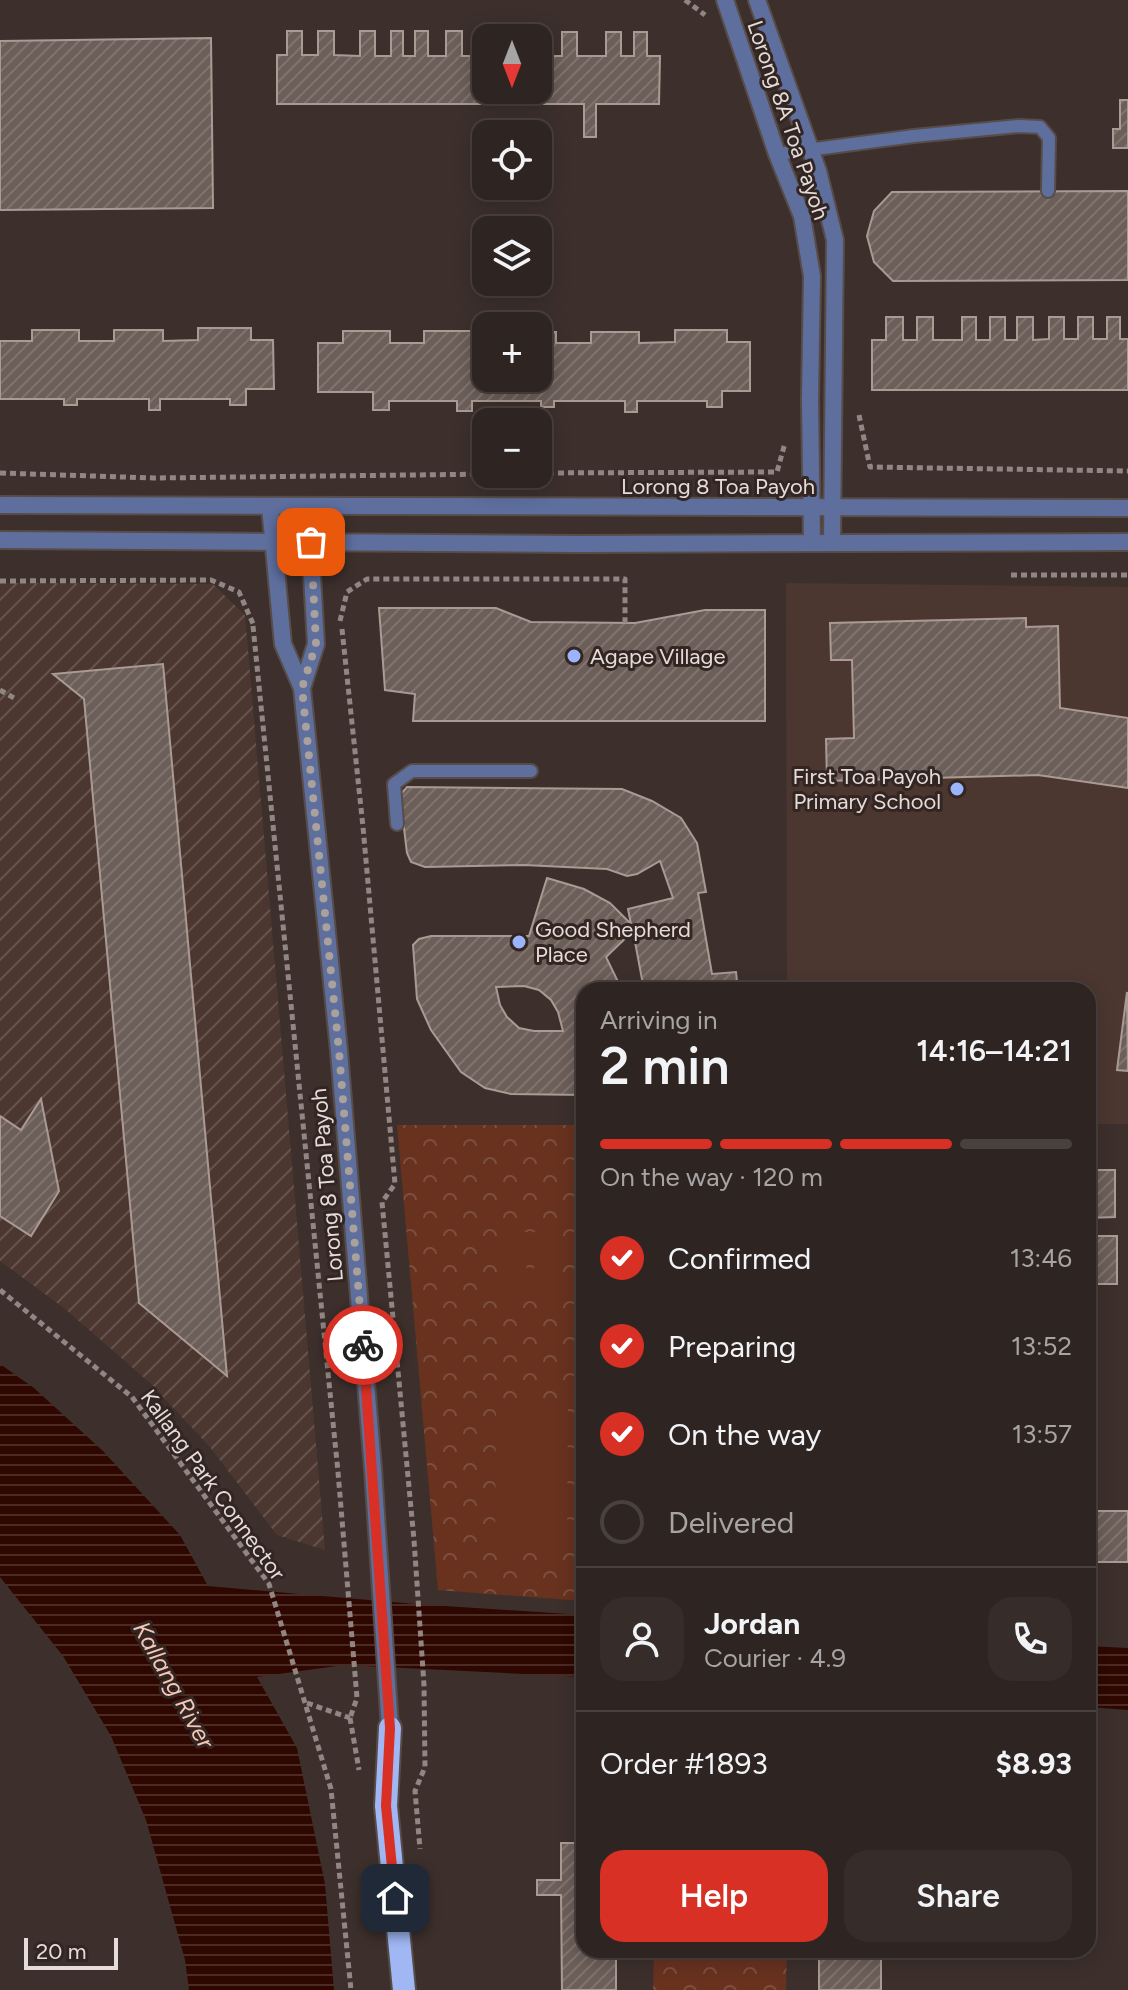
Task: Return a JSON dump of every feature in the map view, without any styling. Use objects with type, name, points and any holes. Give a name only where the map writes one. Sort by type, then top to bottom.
[{"type":"highway","points":[[390,1728],[386,1806],[404,1990]]},
{"type":"street","name":"Lorong 8A Toa Payoh","points":[[725,0],[777,154],[802,216],[812,276],[812,542]]},
{"type":"street","name":"Lorong 8A Toa Payoh","points":[[757,0],[818,171],[835,240],[832,542]]},
{"type":"street","name":"Lorong 8 Toa Payoh","points":[[0,505],[1128,508]]},
{"type":"street","name":"Lorong 8 Toa Payoh","points":[[270,506],[283,644],[302,688],[339,1051],[390,1728]]},
{"type":"street","name":"Lorong 8 Toa Payoh","points":[[302,688],[316,644],[308,506]]},
{"type":"street","points":[[0,540],[580,544],[1128,542]]},
{"type":"lane","points":[[777,154],[1019,126],[1040,127],[1049,138],[1048,191]]},
{"type":"lane","points":[[397,824],[394,784],[412,771],[531,771]]},
{"type":"path","points":[[858,413],[870,467],[1128,471]]},
{"type":"path","points":[[552,473],[777,472]]},
{"type":"path","points":[[0,473],[154,478],[472,474]]},
{"type":"path","points":[[1011,575],[1128,575]]},
{"type":"path","points":[[625,579],[625,623]]},
{"type":"path","points":[[341,621],[365,843],[395,1184],[382,1202],[414,1540],[424,1685],[425,1767],[415,1791],[420,1853]]},
{"type":"path","points":[[253,626],[357,1698],[350,1718],[306,1702]]},
{"type":"path","points":[[0,690],[14,698]]},
{"type":"path","name":"Kallang Park Connector","points":[[0,1290],[132,1397],[269,1584],[331,1789],[351,1990]]},
{"type":"shaded area","points":[[0,583],[213,584],[245,615],[325,1550],[277,1535],[210,1447],[150,1383],[64,1308],[0,1261]]},
{"type":"shaded area","name":"First Toa Payoh Primary School","points":[[786,583],[1128,587],[1128,1124],[1096,1124],[1096,982],[787,982]]},
{"type":"green space","points":[[397,1125],[576,1125],[576,1600],[438,1590]]},
{"type":"green space","points":[[498,1232],[527,1232],[526,1295],[498,1294]]},
{"type":"green space","points":[[534,1232],[563,1233],[563,1295],[534,1295]]},
{"type":"green space","points":[[496,1406],[568,1406],[567,1546],[495,1546]]},
{"type":"green space","points":[[654,1958],[787,1958],[786,1990],[653,1990]]},
{"type":"water","name":"Kallang River","points":[[0,1364],[34,1388],[103,1451],[180,1535],[208,1586],[576,1614],[576,1677],[344,1665],[257,1677],[297,1748],[325,1884],[334,1990],[189,1990],[185,1960],[146,1820],[111,1736],[63,1656],[0,1577]]},
{"type":"water","points":[[1096,1646],[1128,1648],[1128,1710],[1096,1708]]},
{"type":"building","points":[[287,31],[302,31],[302,55],[318,55],[318,31],[334,31],[334,55],[360,56],[360,31],[375,31],[375,56],[391,56],[391,31],[403,31],[403,56],[415,56],[415,31],[428,31],[428,56],[446,56],[446,31],[462,31],[462,56],[472,56],[472,104],[277,104],[277,55],[287,55]]},
{"type":"building","points":[[562,32],[577,32],[577,56],[606,56],[606,32],[621,32],[621,56],[634,56],[634,32],[647,32],[647,56],[660,56],[659,104],[596,104],[596,137],[584,137],[584,104],[552,104],[552,56],[562,56]]},
{"type":"building","points":[[211,38],[213,208],[0,210],[0,41]]},
{"type":"building","points":[[1120,100],[1128,100],[1128,148],[1113,148],[1113,129],[1120,129]]},
{"type":"building","points":[[1128,191],[1128,280],[893,281],[874,262],[867,236],[874,211],[892,192]]},
{"type":"building","points":[[886,317],[903,317],[903,340],[917,340],[917,317],[933,317],[933,340],[962,340],[962,317],[976,317],[976,340],[990,340],[990,317],[1005,317],[1005,340],[1017,340],[1017,317],[1033,317],[1033,340],[1049,339],[1049,317],[1064,317],[1064,339],[1078,339],[1078,317],[1093,317],[1093,339],[1107,339],[1107,317],[1120,317],[1120,339],[1128,339],[1128,390],[872,390],[872,340],[886,340]]},
{"type":"building","points":[[198,328],[251,328],[251,340],[273,340],[274,389],[246,389],[246,405],[230,405],[230,399],[160,399],[160,410],[149,410],[149,399],[77,399],[77,405],[64,405],[64,399],[0,399],[0,341],[32,341],[32,330],[79,330],[79,341],[114,341],[114,330],[163,330],[163,341],[198,340]]},
{"type":"building","points":[[675,330],[727,330],[727,342],[750,342],[750,391],[722,391],[722,407],[707,407],[707,401],[637,401],[637,412],[625,412],[625,401],[554,401],[554,407],[541,407],[541,401],[472,401],[472,411],[457,411],[457,401],[389,401],[389,410],[373,410],[373,392],[318,392],[318,343],[343,343],[343,331],[390,331],[390,343],[424,343],[424,331],[471,331],[472,392],[552,392],[552,332],[556,332],[556,343],[591,343],[591,332],[639,332],[639,343],[675,342]]},
{"type":"building","name":"Agape Village","points":[[379,608],[496,608],[531,622],[635,623],[705,610],[765,610],[765,721],[413,721],[415,694],[385,690]]},
{"type":"building","points":[[1026,618],[1026,627],[1058,626],[1060,708],[1128,718],[1128,788],[1038,775],[827,781],[826,739],[854,738],[852,660],[831,660],[830,623]]},
{"type":"building","points":[[163,664],[227,1376],[139,1303],[84,699],[53,674]]},
{"type":"building","name":"Good Shepherd Place","points":[[407,787],[622,789],[652,801],[681,818],[697,843],[706,892],[698,893],[712,974],[736,972],[737,982],[643,982],[633,931],[606,957],[618,982],[576,982],[576,1095],[511,1094],[485,1088],[461,1072],[431,1030],[417,999],[413,945],[419,939],[431,936],[529,936],[547,878],[584,889],[610,903],[631,924],[628,909],[673,898],[660,861],[627,876],[607,869],[524,865],[425,867],[411,862],[407,853],[400,795]],"holes":[[[524,986],[539,990],[551,1000],[563,1031],[519,1028],[500,1005],[496,987]]]},
{"type":"building","points":[[1127,992],[1128,1071],[1117,1070]]},
{"type":"building","points":[[41,1099],[59,1191],[31,1236],[0,1216],[0,1116],[21,1130]]},
{"type":"building","points":[[1096,1170],[1115,1170],[1115,1217],[1096,1218]]},
{"type":"building","points":[[1096,1236],[1117,1236],[1117,1284],[1096,1284]]},
{"type":"building","points":[[1096,1511],[1128,1511],[1128,1562],[1096,1562]]},
{"type":"building","points":[[561,1843],[576,1843],[576,1958],[616,1958],[616,1990],[562,1990],[561,1895],[537,1895],[537,1880],[561,1880]]},
{"type":"building","points":[[819,1958],[881,1958],[881,1990],[819,1990]]},
{"type":"way so far","points":[[311,542],[316,644],[302,688],[339,1051],[363,1345]]},
{"type":"place","name":"Agape Village","points":[[574,656]]},
{"type":"place","name":"First Toa Payoh Primary School","points":[[957,789]]},
{"type":"place","name":"Good Shepherd Place","points":[[519,942]]},
{"type":"route","points":[[363,1345],[390,1728],[386,1806],[395,1898]]}]
